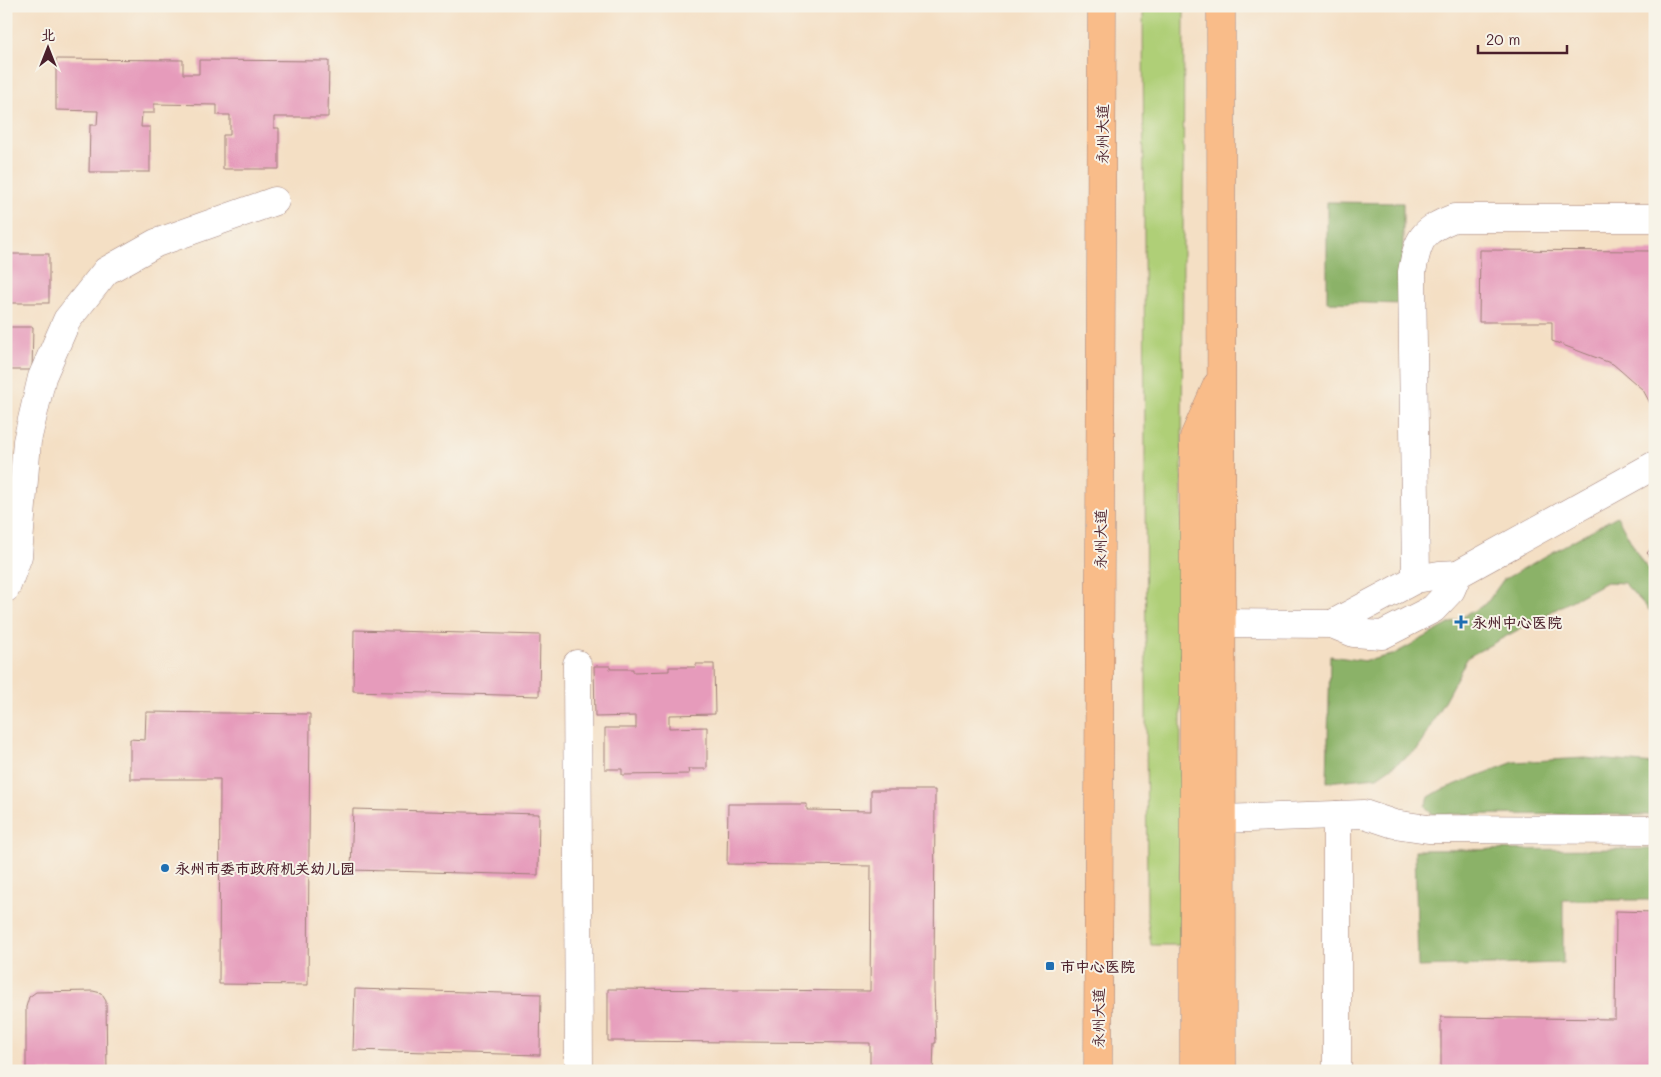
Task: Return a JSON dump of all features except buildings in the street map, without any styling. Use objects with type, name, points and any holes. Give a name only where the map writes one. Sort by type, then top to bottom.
[{"type":"main road","name":"永州大道","points":[[1098,1071],[1102,6]]},
{"type":"main road","points":[[1221,6],[1222,1071]]},
{"type":"main road","points":[[1194,1071],[1194,437],[1221,376]]},
{"type":"lane","points":[[6,588],[18,556],[29,432],[42,377],[68,320],[106,271],[156,242],[275,201]]},
{"type":"lane","points":[[1416,579],[1412,272],[1416,250],[1423,235],[1437,224],[1454,218],[1655,218]]},
{"type":"lane","points":[[1332,624],[1416,579],[1458,574],[1655,465]]},
{"type":"lane","points":[[1222,623],[1332,624],[1354,633],[1382,635],[1433,609],[1451,590],[1458,574]]},
{"type":"lane","points":[[577,664],[579,1071]]},
{"type":"lane","points":[[1222,819],[1364,814],[1394,824],[1428,830],[1655,830]]},
{"type":"lane","points":[[1337,815],[1337,1071]]},
{"type":"green space","points":[[1143,6],[1184,6],[1180,945],[1151,945],[1147,915]]},
{"type":"green space","points":[[1327,202],[1403,203],[1403,304],[1327,302]]},
{"type":"green space","points":[[1617,516],[1641,560],[1655,578],[1655,616],[1624,583],[1606,582],[1468,657],[1418,749],[1377,777],[1327,782],[1330,656],[1366,661],[1392,655],[1486,604],[1503,580]]},
{"type":"green space","points":[[1585,758],[1655,764],[1655,815],[1432,814],[1425,806],[1429,797],[1441,790],[1514,762]]},
{"type":"green space","points":[[1655,849],[1655,900],[1563,900],[1563,963],[1418,967],[1415,850]]},
{"type":"place","name":"永州中心医院","points":[[1461,622]]},
{"type":"place","name":"永州市委市政府机关幼儿园","points":[[165,868]]},
{"type":"place","name":"市中心医院","points":[[1050,966]]}]
